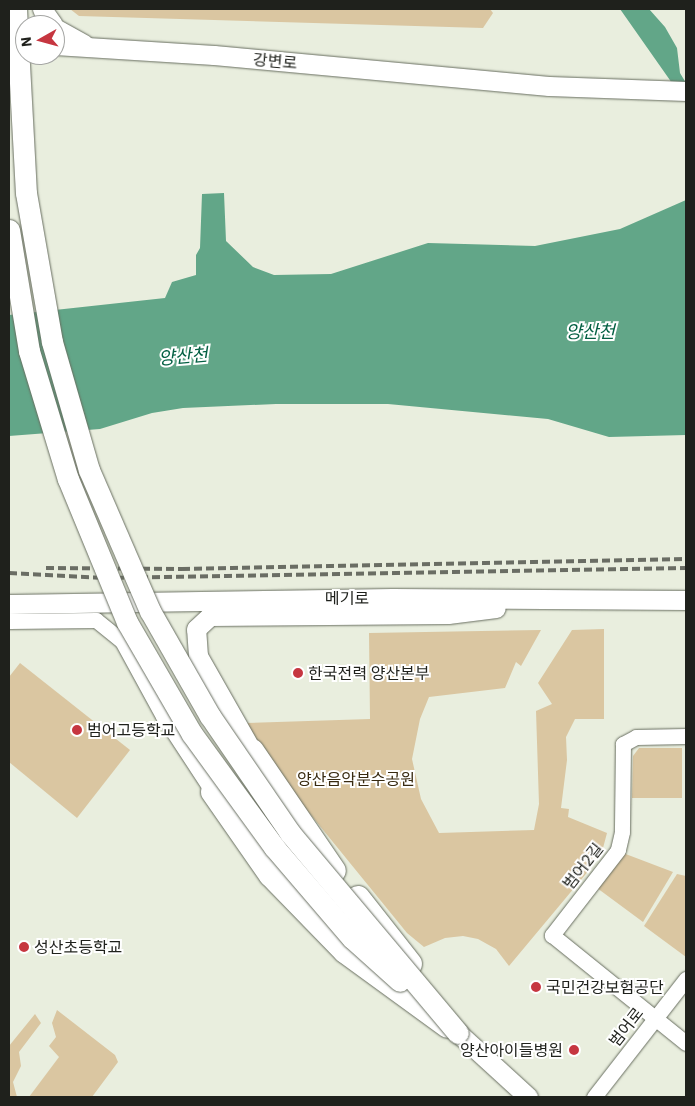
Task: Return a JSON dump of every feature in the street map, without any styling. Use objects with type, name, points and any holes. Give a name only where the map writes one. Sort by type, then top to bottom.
[{"type":"main road","points":[[16,9],[26,193],[52,342],[89,470],[150,611],[210,716],[290,833],[458,1033]]},
{"type":"main road","points":[[9,230],[34,369],[68,479],[127,622],[192,734],[274,847],[352,938],[458,1033]]},
{"type":"main road","points":[[252,751],[321,856],[390,935],[458,1033]]},
{"type":"main road","points":[[213,792],[271,875],[345,951],[458,1033]]},
{"type":"street","points":[[65,33],[87,46]]},
{"type":"street","name":"강변로","points":[[65,45],[599,89],[686,91]]},
{"type":"street","points":[[252,751],[198,656],[196,629],[210,616],[448,614],[571,598]]},
{"type":"street","name":"메기로","points":[[9,604],[172,600],[571,598],[686,600]]},
{"type":"street","points":[[9,621],[96,620],[122,641],[163,716],[213,792]]},
{"type":"street","name":"범어2길","points":[[656,1018],[552,935],[618,850],[622,832],[622,744],[636,737],[686,736]]},
{"type":"street","name":"범어로","points":[[594,1097],[686,979]]},
{"type":"street","points":[[656,1018],[686,1043]]},
{"type":"street","points":[[458,1033],[528,1097]]},
{"type":"green space","points":[[70,9],[490,9],[493,13],[483,28],[79,16]]},
{"type":"green space","name":"양산음악분수공원","points":[[604,629],[604,719],[575,719],[566,737],[567,760],[561,808],[569,809],[568,817],[607,833],[603,848],[590,869],[509,966],[496,949],[478,939],[463,936],[445,938],[424,947],[407,933],[271,766],[246,723],[370,719],[369,633],[541,630],[521,666],[516,662],[505,688],[429,697],[420,719],[412,759],[421,799],[439,833],[534,830],[539,804],[536,711],[552,704],[538,683],[572,630]]},
{"type":"green space","points":[[20,663],[130,750],[77,818],[9,762],[9,677]]},
{"type":"green space","points":[[639,748],[682,748],[682,798],[632,798],[633,756]]},
{"type":"green space","points":[[623,853],[673,872],[643,922],[597,888]]},
{"type":"green space","points":[[677,874],[686,876],[686,957],[644,926]]},
{"type":"green space","points":[[57,1010],[115,1055],[118,1062],[92,1097],[29,1097],[59,1057],[49,1046],[56,1037],[52,1023]]},
{"type":"green space","points":[[35,1014],[41,1023],[19,1052],[21,1066],[13,1082],[17,1097],[9,1097],[9,1046]]},
{"type":"water","points":[[620,9],[649,9],[665,27],[677,48],[680,73],[686,83],[686,103]]},
{"type":"water","name":"양산천","points":[[224,193],[226,241],[253,267],[274,275],[331,274],[428,243],[535,246],[620,229],[686,200],[686,435],[609,437],[548,419],[388,404],[276,404],[183,408],[152,413],[100,429],[9,436],[9,315],[165,298],[172,282],[196,275],[196,255],[200,248],[202,194]]},
{"type":"railway","points":[[46,568],[182,569],[686,559]]},
{"type":"railway","points":[[9,573],[104,578],[686,568]]},
{"type":"place","name":"한국전력 양산본부","points":[[298,673]]},
{"type":"place","name":"범어고등학교","points":[[77,730]]},
{"type":"place","name":"성산초등학교","points":[[24,947]]},
{"type":"place","name":"국민건강보험공단","points":[[536,987]]},
{"type":"place","name":"양산아이들병원","points":[[574,1050]]}]
